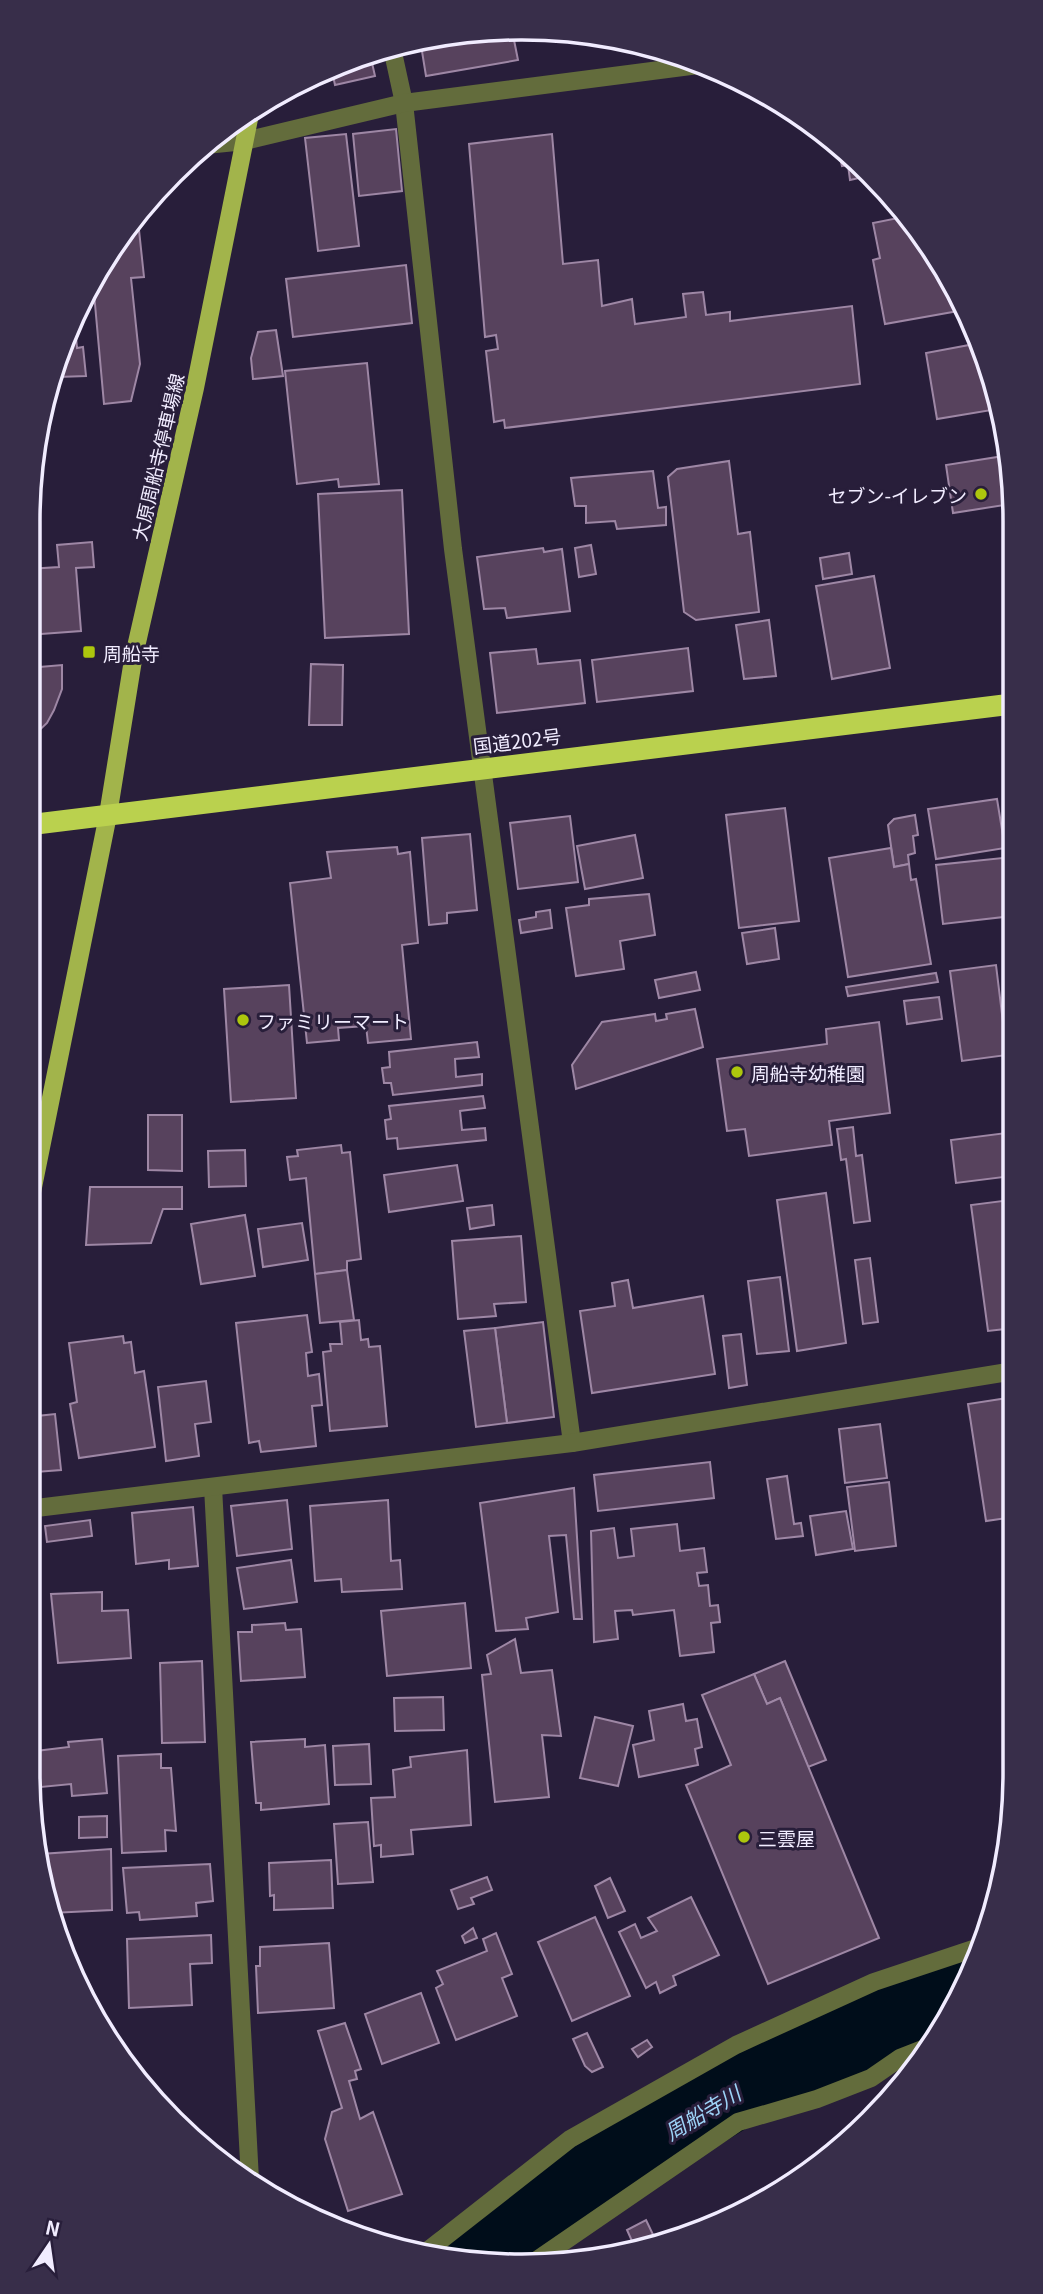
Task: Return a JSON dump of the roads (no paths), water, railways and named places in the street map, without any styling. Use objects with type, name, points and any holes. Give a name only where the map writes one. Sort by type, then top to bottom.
[{"type":"highway","name":"国道202号","points":[[40,824],[482,767],[1003,705]]},
{"type":"main road","name":"大原周船寺停車場線","points":[[40,1152],[108,815],[133,660],[195,387],[248,126]]},
{"type":"street","points":[[394,58],[404,103],[453,549],[572,1443]]},
{"type":"street","points":[[225,143],[245,141],[404,103],[680,67]]},
{"type":"street","points":[[40,1508],[572,1443],[1003,1373]]},
{"type":"street","points":[[214,1487],[249,2170]]},
{"type":"street","points":[[434,2246],[570,2139],[736,2045],[874,1982],[968,1951]]},
{"type":"street","points":[[547,2253],[738,2122],[817,2099],[871,2078],[911,2054]]},
{"type":"waterway","name":"周船寺川","points":[[474,2251],[753,2081],[946,1999]]},
{"type":"place","name":"セブン-イレブン","points":[[981,494]]},
{"type":"place","name":"周船寺","points":[[89,652]]},
{"type":"place","name":"ファミリーマート","points":[[243,1020]]},
{"type":"place","name":"周船寺幼稚園","points":[[737,1072]]},
{"type":"place","name":"三雲屋","points":[[744,1837]]}]
